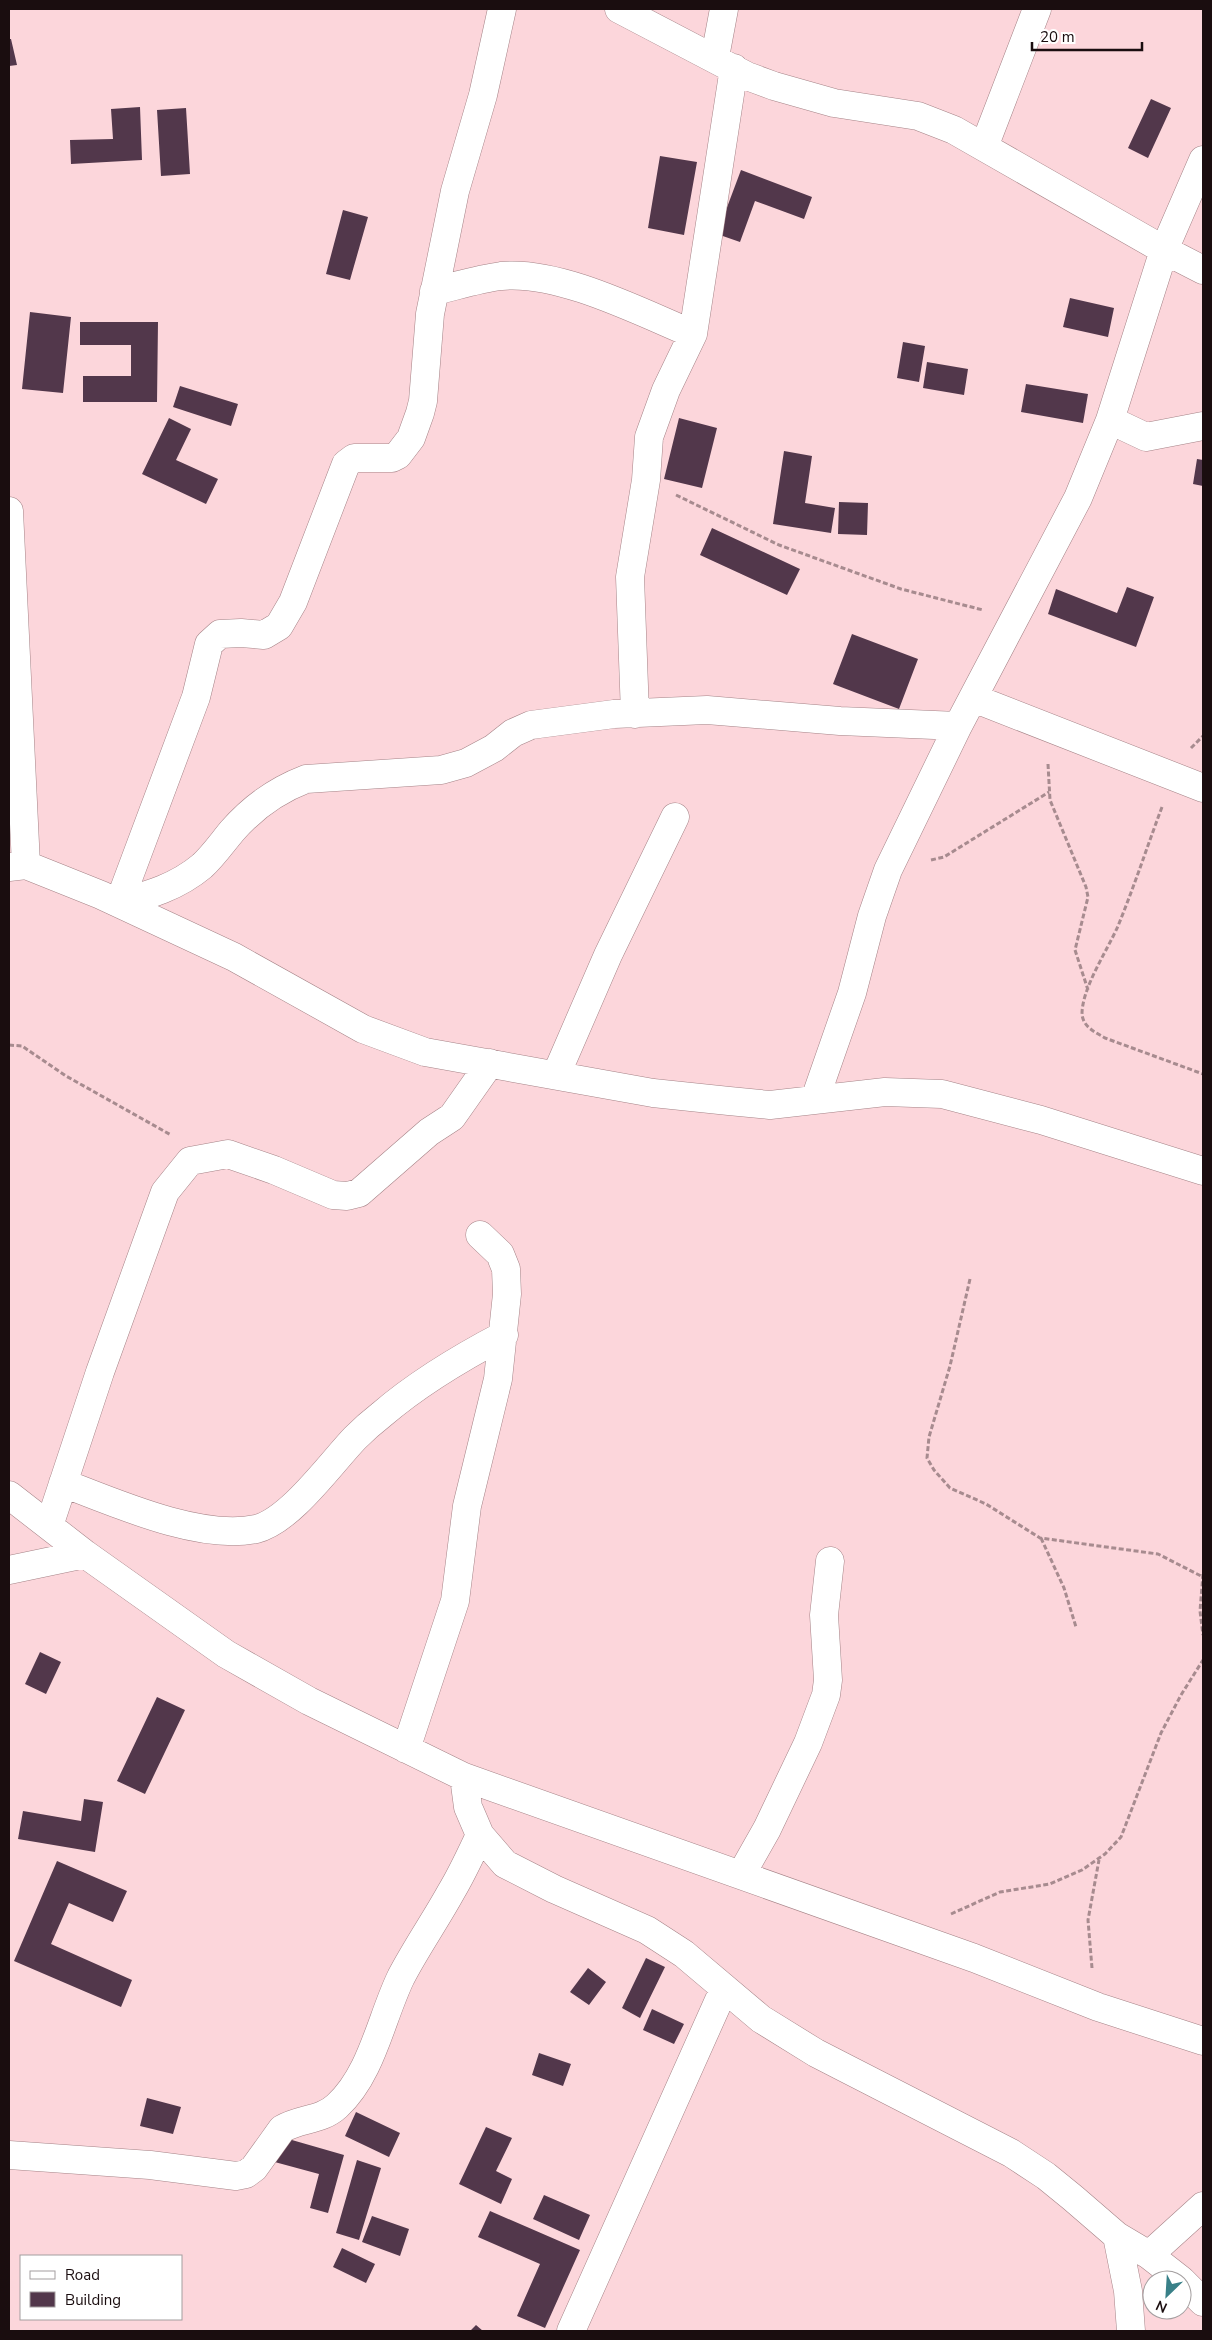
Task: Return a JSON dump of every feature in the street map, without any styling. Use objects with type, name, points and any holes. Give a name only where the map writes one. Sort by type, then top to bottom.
[{"type":"street","points":[[119,903],[196,697],[209,644],[220,634],[264,635],[279,626],[293,602],[346,464],[349,460],[358,457],[392,458],[403,451],[411,438],[423,401],[430,314],[454,191],[483,96],[502,9]]},
{"type":"street","points":[[618,9],[774,86],[834,103],[918,116],[954,130],[1164,250],[1203,270]]},
{"type":"street","points":[[635,714],[630,577],[646,480],[649,437],[666,390],[693,334],[725,63],[724,9]]},
{"type":"street","points":[[984,147],[1037,9]]},
{"type":"street","points":[[815,1099],[852,993],[872,916],[888,870],[958,726],[1078,498],[1110,420],[1164,250],[1203,160]]},
{"type":"street","points":[[434,291],[503,276],[549,280],[587,291],[693,334]]},
{"type":"street","points":[[1110,420],[1146,437],[1203,426]]},
{"type":"street","points":[[9,511],[17,866],[119,903],[234,957],[363,1028],[425,1052],[653,1093],[770,1105],[885,1092],[942,1094],[1041,1120],[1203,1171]]},
{"type":"street","points":[[973,698],[1203,788]]},
{"type":"street","points":[[119,903],[156,893],[192,874],[203,865],[254,809],[287,786],[323,778],[441,770],[466,763],[494,748],[513,733],[531,725],[571,719],[707,710],[840,720],[958,726]]},
{"type":"street","points":[[556,1075],[608,955],[675,817]]},
{"type":"street","points":[[49,1526],[165,1192],[190,1161],[228,1154],[274,1170],[333,1195],[347,1196],[359,1193],[429,1132],[452,1117],[490,1064]]},
{"type":"street","points":[[406,1749],[455,1601],[468,1506],[498,1379],[507,1294],[506,1269],[500,1254],[480,1235]]},
{"type":"street","points":[[63,1484],[149,1516],[192,1526],[231,1531],[263,1527],[279,1517],[318,1480],[356,1438],[382,1414],[457,1359],[504,1335]]},
{"type":"street","points":[[9,1495],[85,1554],[226,1654],[309,1701],[464,1776],[974,1958],[1098,2007],[1203,2041]]},
{"type":"street","points":[[9,1570],[85,1554]]},
{"type":"street","points":[[742,1875],[808,1743],[826,1695],[828,1680],[824,1615],[830,1561]]},
{"type":"street","points":[[464,1776],[468,1807],[480,1834],[505,1864],[554,1889],[647,1930],[684,1954],[761,2019],[816,2053],[1011,2153],[1046,2176],[1117,2236],[1168,2270]]},
{"type":"street","points":[[9,2155],[150,2165],[226,2176],[242,2175],[251,2171],[282,2129],[288,2125],[321,2117],[337,2106],[352,2087],[372,2049],[401,1978],[453,1890],[480,1834]]},
{"type":"street","points":[[571,2331],[724,1989]]},
{"type":"street","points":[[1148,2255],[1203,2206]]},
{"type":"street","points":[[1117,2236],[1128,2290],[1131,2331]]},
{"type":"street","points":[[1192,2290],[1203,2302]]},
{"type":"path","points":[[646,480],[778,545],[901,589],[1015,619]]},
{"type":"path","points":[[1040,724],[1048,757],[1049,792],[1058,821],[1086,886],[1088,897],[1075,950],[1088,990]]},
{"type":"path","points":[[1174,777],[1118,925],[1088,990],[1082,1015],[1084,1022],[1090,1030],[1105,1038],[1136,1051],[1203,1074]]},
{"type":"path","points":[[888,870],[944,857],[1049,792]]},
{"type":"path","points":[[9,1045],[22,1046],[66,1076],[176,1138],[190,1161]]},
{"type":"path","points":[[970,1279],[950,1366],[929,1437],[927,1458],[934,1470],[950,1488],[1001,1512],[1040,1538],[1158,1554],[1203,1576],[1200,1612],[1203,1635]]},
{"type":"path","points":[[1040,1538],[1064,1588],[1076,1627]]},
{"type":"path","points":[[911,1936],[959,1909],[1000,1892],[1050,1884],[1099,1860],[1121,1837],[1161,1733],[1181,1694],[1203,1660]]},
{"type":"path","points":[[1098,2007],[1088,1920],[1099,1860]]},
{"type":"building","points":[[9,39],[11,39],[17,65],[9,66]]},
{"type":"building","points":[[1151,99],[1171,108],[1148,158],[1128,148]]},
{"type":"building","points":[[140,107],[142,160],[71,164],[70,140],[113,139],[111,109]]},
{"type":"building","points":[[186,108],[190,174],[161,176],[157,110]]},
{"type":"building","points":[[660,156],[697,162],[684,235],[648,228]]},
{"type":"building","points":[[741,170],[812,197],[804,219],[755,201],[740,242],[717,234]]},
{"type":"building","points":[[343,210],[368,217],[350,280],[326,274]]},
{"type":"building","points":[[1070,298],[1114,308],[1108,337],[1063,327]]},
{"type":"building","points":[[30,312],[71,317],[63,393],[22,389]]},
{"type":"building","points":[[80,322],[158,322],[157,402],[83,402],[83,376],[131,376],[131,345],[80,345]]},
{"type":"building","points":[[903,342],[925,346],[919,382],[897,378]]},
{"type":"building","points":[[927,362],[968,369],[964,395],[923,388]]},
{"type":"building","points":[[1026,384],[1088,394],[1083,423],[1021,412]]},
{"type":"building","points":[[180,386],[238,404],[231,426],[173,407]]},
{"type":"building","points":[[169,418],[191,429],[176,460],[218,479],[206,504],[142,474]]},
{"type":"building","points":[[679,418],[717,428],[702,488],[664,479]]},
{"type":"building","points":[[784,451],[812,456],[805,503],[835,508],[831,533],[773,524]]},
{"type":"building","points":[[1197,459],[1203,460],[1203,486],[1193,484]]},
{"type":"building","points":[[839,502],[868,503],[867,535],[838,534]]},
{"type":"building","points":[[712,528],[800,569],[787,595],[700,555]]},
{"type":"building","points":[[1127,587],[1154,597],[1136,647],[1048,614],[1056,589],[1117,613]]},
{"type":"building","points":[[852,634],[918,659],[899,709],[833,684]]},
{"type":"building","points":[[40,1652],[61,1662],[46,1694],[25,1684]]},
{"type":"building","points":[[157,1697],[185,1710],[145,1794],[117,1781]]},
{"type":"building","points":[[84,1799],[103,1802],[95,1852],[18,1839],[23,1811],[81,1821]]},
{"type":"building","points":[[57,1861],[127,1891],[113,1922],[69,1903],[51,1944],[132,1980],[121,2007],[14,1961]]},
{"type":"building","points":[[646,1958],[665,1967],[640,2018],[622,2008]]},
{"type":"building","points":[[588,1968],[606,1982],[589,2005],[570,1992]]},
{"type":"building","points":[[652,2009],[684,2024],[674,2044],[643,2030]]},
{"type":"building","points":[[539,2053],[571,2064],[563,2086],[532,2075]]},
{"type":"building","points":[[147,2098],[181,2107],[173,2134],[140,2126]]},
{"type":"building","points":[[356,2112],[400,2133],[389,2157],[345,2136]]},
{"type":"building","points":[[486,2127],[512,2138],[496,2171],[512,2179],[501,2204],[459,2184]]},
{"type":"building","points":[[278,2136],[344,2155],[328,2213],[310,2208],[319,2174],[271,2161]]},
{"type":"building","points":[[357,2160],[381,2168],[359,2240],[336,2233]]},
{"type":"building","points":[[544,2195],[590,2215],[579,2240],[533,2219]]},
{"type":"building","points":[[490,2211],[580,2250],[545,2328],[517,2316],[540,2264],[478,2237]]},
{"type":"building","points":[[372,2216],[409,2229],[400,2256],[362,2242]]},
{"type":"building","points":[[342,2248],[375,2264],[366,2283],[333,2267]]},
{"type":"building","points":[[476,2325],[483,2331],[470,2331]]}]
